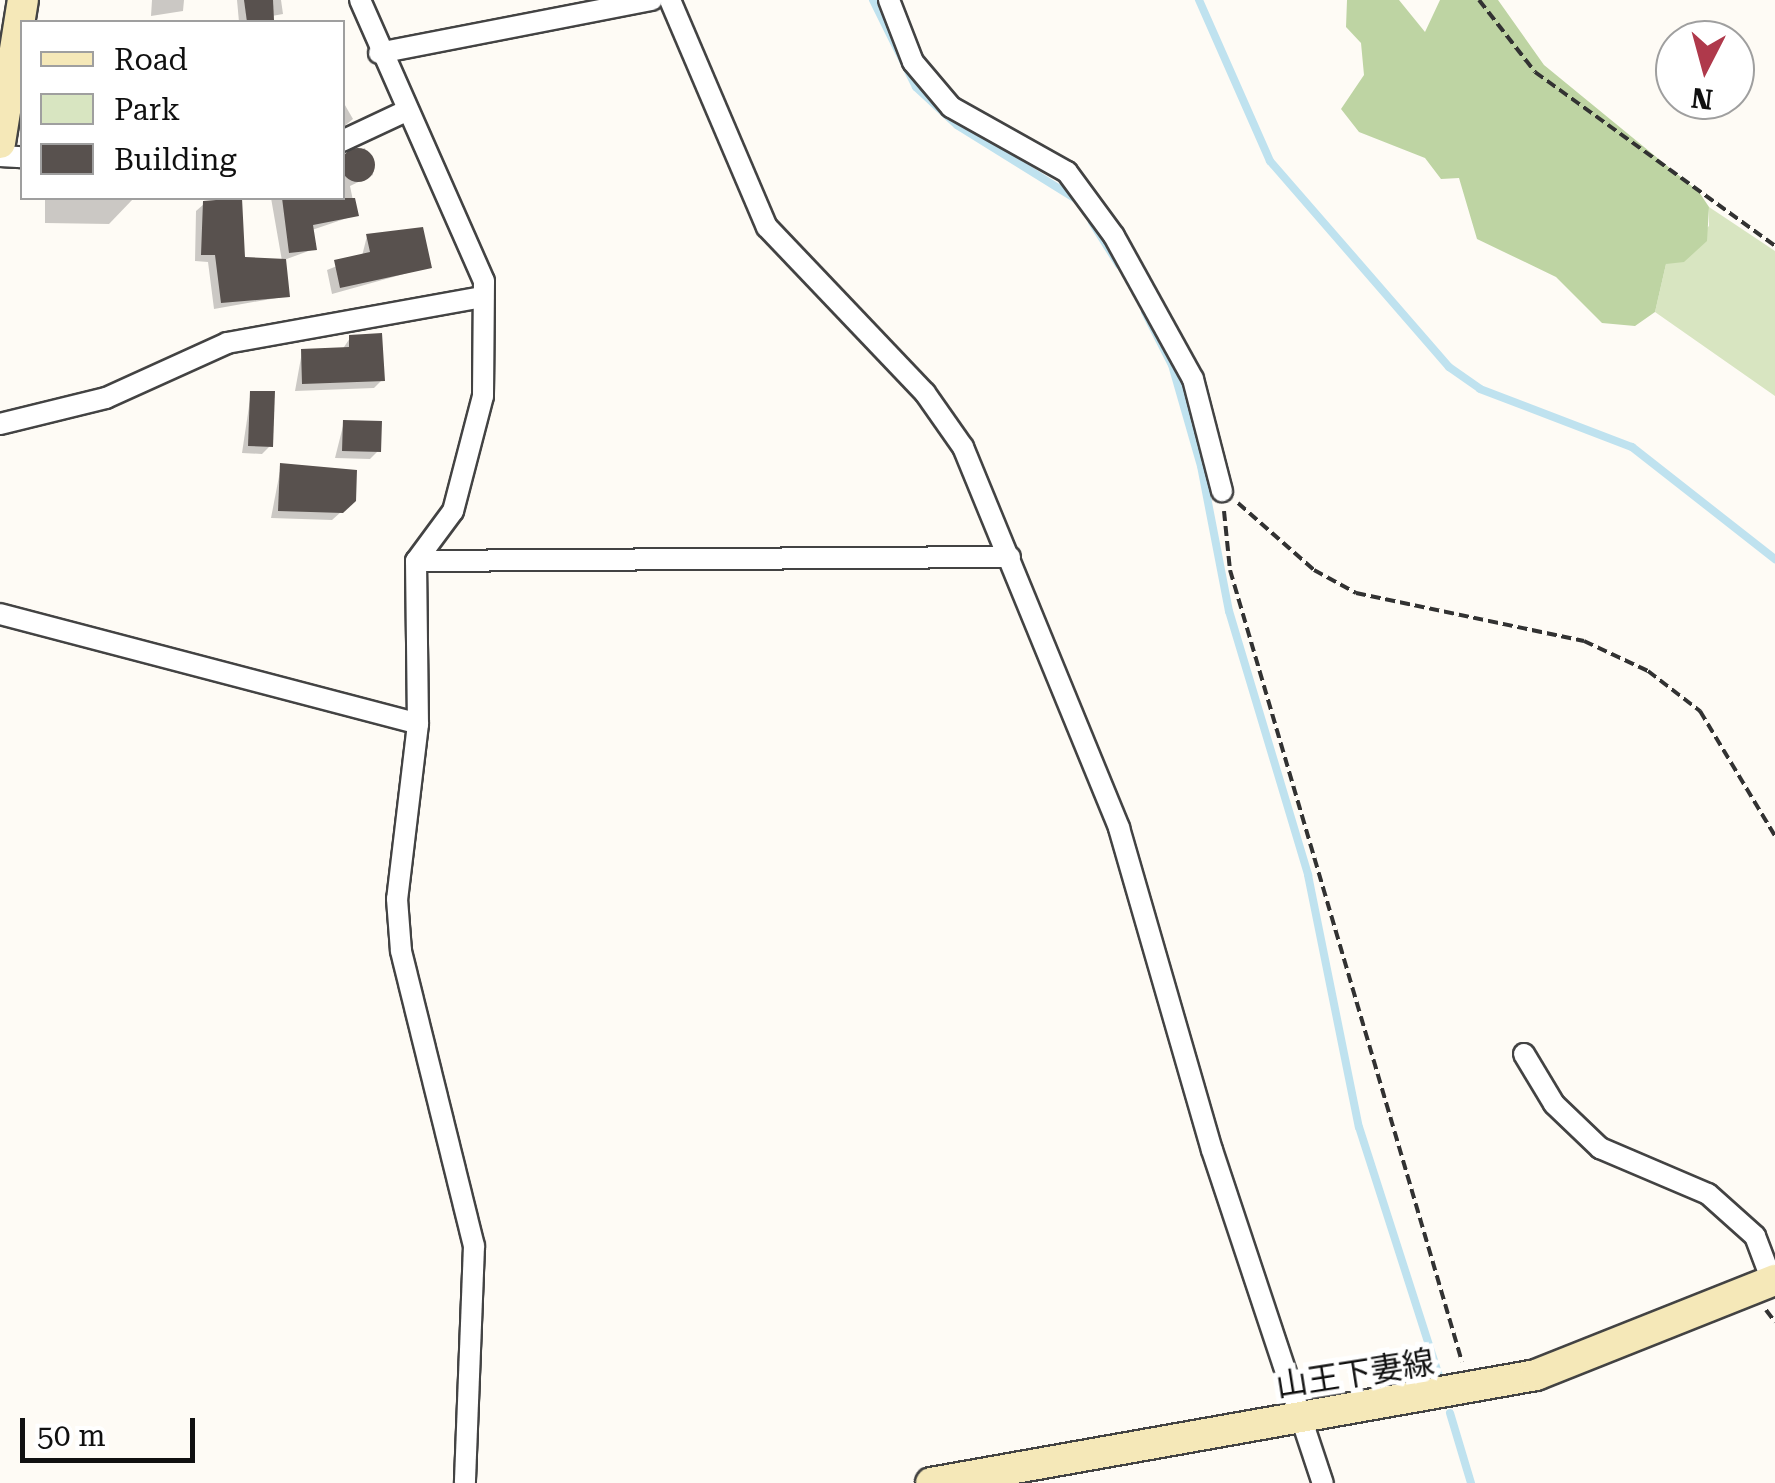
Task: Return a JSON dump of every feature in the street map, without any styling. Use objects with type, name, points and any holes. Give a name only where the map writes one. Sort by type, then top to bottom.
[{"type":"main road","points":[[0,143],[23,0]]},
{"type":"main road","name":"山王下妻線","points":[[931,1483],[1472,1390],[1607,1353],[1773,1281]]},
{"type":"street","points":[[360,0],[379,53],[484,281],[478,415],[453,511],[416,561],[418,724],[397,899],[400,952],[474,1246],[464,1483]]},
{"type":"street","points":[[379,53],[652,0]]},
{"type":"street","points":[[670,0],[767,228],[925,392],[963,447],[1119,828],[1323,1483]]},
{"type":"street","points":[[889,0],[913,62],[951,107],[1067,172],[1114,236],[1193,379],[1222,491]]},
{"type":"street","points":[[345,140],[406,111]]},
{"type":"street","points":[[0,424],[106,398],[227,343],[483,297]]},
{"type":"street","points":[[416,561],[1010,557]]},
{"type":"street","points":[[0,614],[418,724]]},
{"type":"street","points":[[1524,1054],[1554,1104],[1600,1148],[1708,1194],[1755,1236],[1773,1281]]},
{"type":"path","points":[[1480,0],[1535,72],[1775,246]]},
{"type":"path","points":[[1222,491],[1296,557],[1356,593],[1584,641],[1648,671],[1700,711],[1775,836]]},
{"type":"path","points":[[1222,491],[1230,570],[1291,758],[1371,1075],[1472,1390]]},
{"type":"green space","points":[[1347,0],[1399,0],[1425,32],[1440,0],[1498,0],[1544,65],[1699,192],[1709,207],[1707,241],[1684,262],[1666,264],[1655,312],[1635,326],[1602,323],[1556,277],[1477,239],[1459,178],[1441,179],[1425,158],[1359,132],[1341,109],[1364,75],[1361,43],[1346,27]]},
{"type":"green space","points":[[1709,207],[1775,251],[1775,396],[1655,312],[1666,264],[1709,226]]},
{"type":"building","points":[[244,0],[273,0],[274,20],[247,20]]},
{"type":"building","points":[[351,149],[365,149],[374,158],[374,172],[365,181],[351,181],[345,176],[345,154]]},
{"type":"building","points":[[355,198],[359,216],[313,225],[317,250],[289,253],[282,200]]},
{"type":"building","points":[[242,200],[245,257],[286,259],[290,297],[221,303],[215,255],[201,255],[203,201]]},
{"type":"building","points":[[423,227],[432,268],[340,288],[334,260],[370,252],[366,234]]},
{"type":"building","points":[[382,333],[385,381],[302,384],[301,349],[349,347],[349,335]]},
{"type":"building","points":[[250,391],[275,391],[273,447],[248,446]]},
{"type":"building","points":[[343,420],[382,421],[381,452],[342,451]]},
{"type":"building","points":[[280,463],[357,470],[356,501],[343,513],[278,511]]},
{"type":"waterway","points":[[873,0],[916,87],[957,125],[1079,201]]},
{"type":"waterway","points":[[1199,0],[1270,161],[1449,367],[1480,389],[1632,447],[1775,559]]},
{"type":"waterway","points":[[1092,222],[1119,265]]},
{"type":"waterway","points":[[1145,312],[1172,365],[1201,466],[1229,611],[1308,875],[1359,1127],[1440,1380]]},
{"type":"waterway","points":[[1450,1413],[1471,1483]]}]
